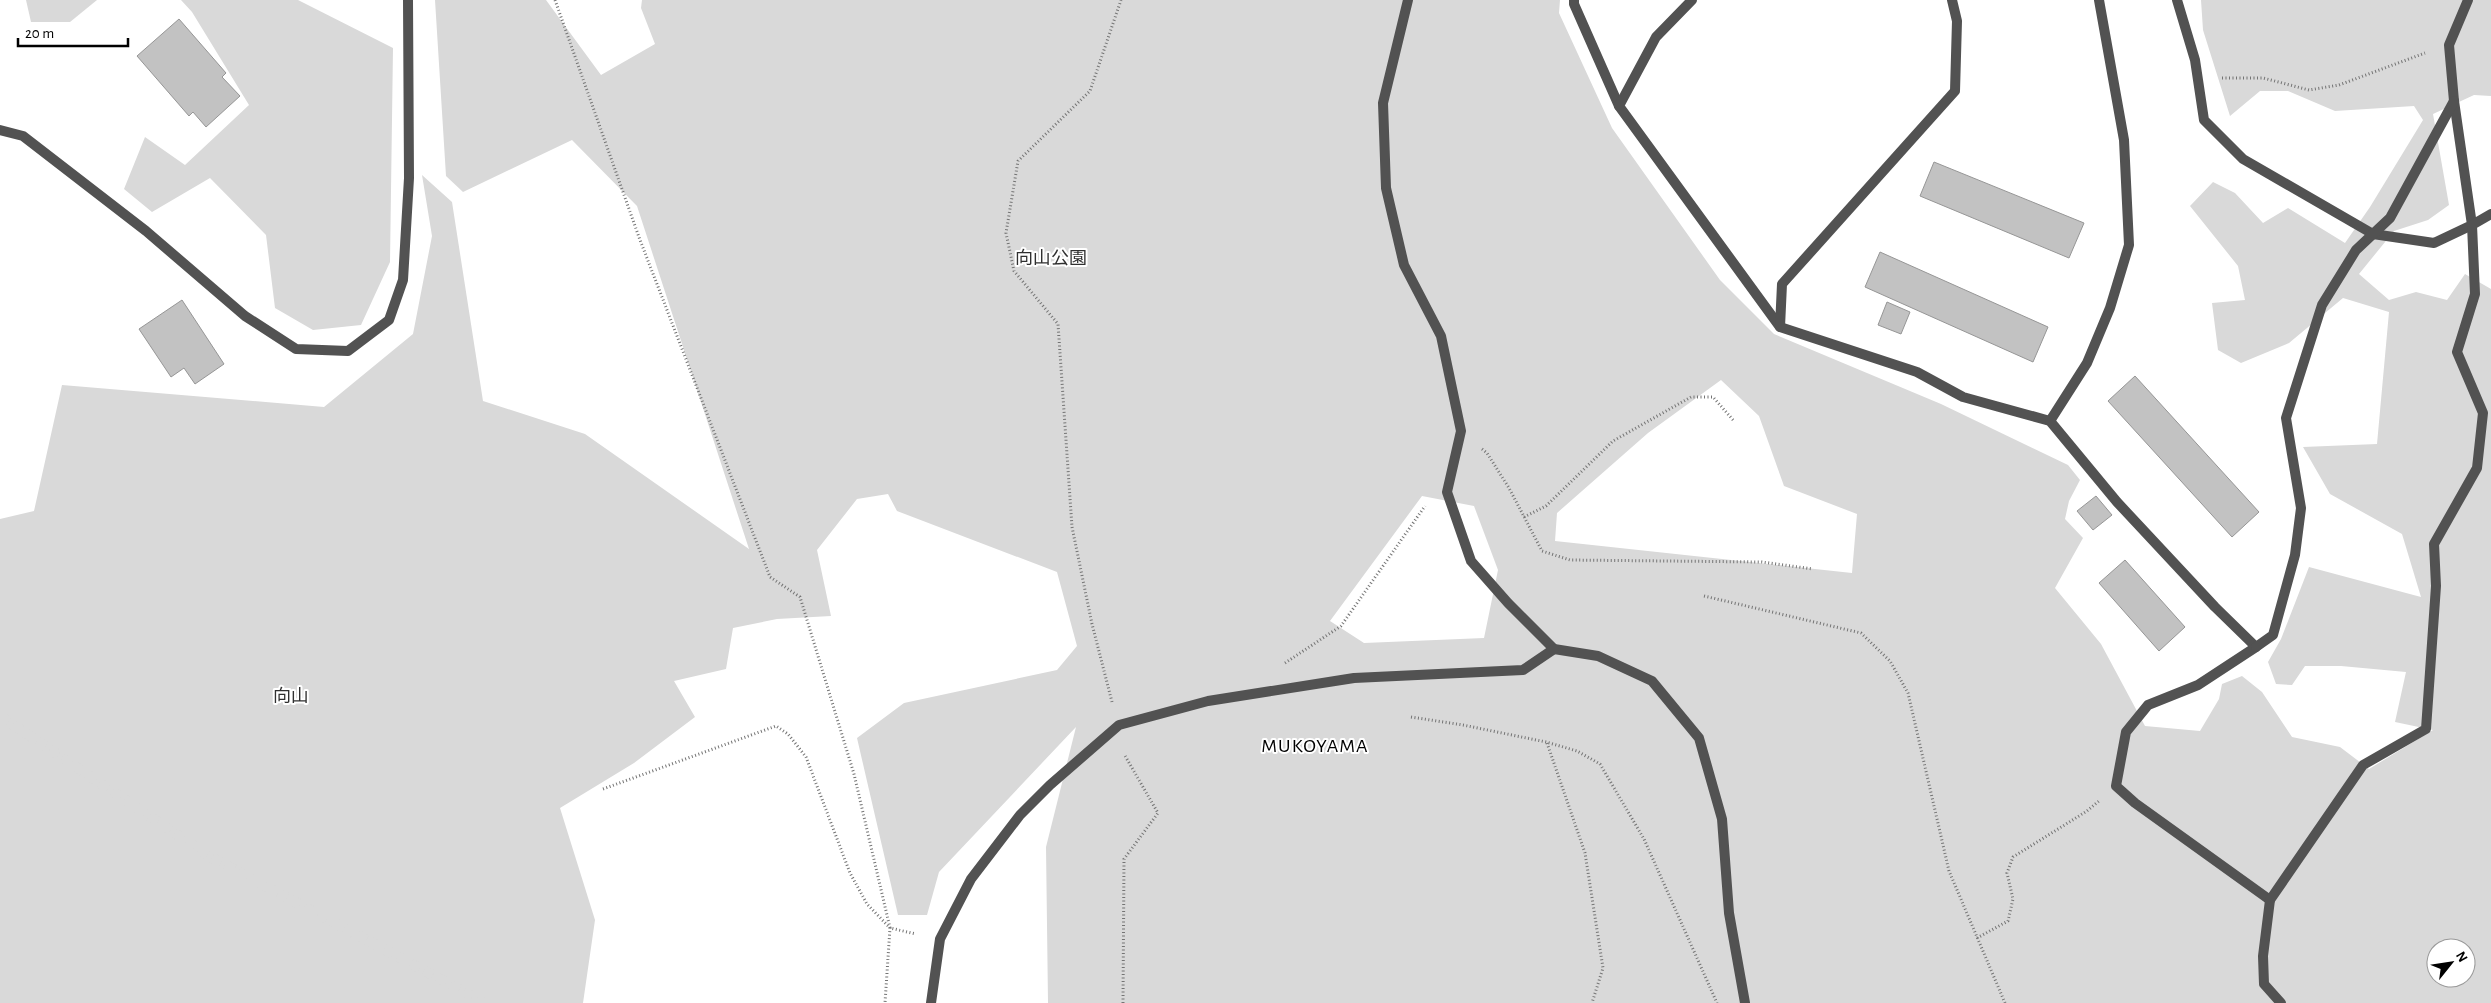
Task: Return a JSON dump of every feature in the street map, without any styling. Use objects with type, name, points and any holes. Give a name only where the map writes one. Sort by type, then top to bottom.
[{"type":"street","points":[[0,130],[23,136],[146,231],[245,316],[296,349],[348,350],[389,320],[403,280],[408,178],[408,0]]},
{"type":"street","points":[[1408,0],[1383,103],[1386,188],[1404,265],[1441,336],[1460,431],[1447,492],[1471,561],[1508,603],[1554,649],[1598,656],[1652,681],[1699,738],[1722,819],[1729,913],[1745,1003]]},
{"type":"street","points":[[1574,0],[1574,4],[1619,106],[1780,327],[1917,372],[1963,397],[2050,421],[2117,502],[2215,607],[2256,647]]},
{"type":"street","points":[[1619,106],[1656,37],[1692,0]]},
{"type":"street","points":[[1780,327],[1782,284],[1955,91],[1957,21],[1952,0]]},
{"type":"street","points":[[2050,421],[2087,363],[2110,308],[2129,245],[2124,140],[2099,0]]},
{"type":"street","points":[[2177,0],[2196,60],[2204,120],[2244,159],[2373,234],[2434,243],[2491,214]]},
{"type":"street","points":[[2280,1003],[2264,984],[2263,956],[2270,900],[2363,765],[2426,729],[2436,586],[2434,544],[2477,468],[2483,414],[2457,352],[2475,294],[2472,225],[2454,101],[2449,45],[2468,0]]},
{"type":"street","points":[[2270,900],[2135,803],[2116,786],[2126,732],[2148,705],[2198,686],[2273,635],[2295,555],[2301,508],[2286,418],[2322,305],[2356,250],[2390,218],[2454,101]]},
{"type":"street","points":[[931,1003],[940,939],[971,879],[1020,815],[1050,785],[1119,725],[1208,700],[1354,678],[1523,670],[1554,649]]},
{"type":"path","points":[[555,0],[640,240],[770,578],[800,597],[854,774],[890,928],[885,1003]]},
{"type":"path","points":[[1120,0],[1090,91],[1018,161],[1006,233],[1014,270],[1058,324],[1072,527],[1092,624],[1119,725],[1121,748],[1158,814],[1124,859],[1123,1003]]},
{"type":"path","points":[[2198,78],[2263,78],[2309,90],[2339,85],[2449,45]]},
{"type":"path","points":[[1524,517],[1546,506],[1612,441],[1691,397],[1713,397],[1734,421]]},
{"type":"path","points":[[1460,431],[1487,453],[1542,551],[1570,560],[1762,562],[1813,569]]},
{"type":"path","points":[[1284,664],[1341,626],[1426,506],[1447,492]]},
{"type":"path","points":[[1704,596],[1861,633],[1890,661],[1908,693],[1949,871],[2005,1003]]},
{"type":"path","points":[[1411,717],[1546,742],[1577,751],[1600,764],[1644,839],[1717,1003]]},
{"type":"path","points":[[603,789],[776,726],[788,734],[806,757],[850,873],[867,904],[890,928],[940,939]]},
{"type":"path","points":[[1546,742],[1585,854],[1603,968],[1592,1003]]},
{"type":"path","points":[[1977,938],[2008,921],[2013,899],[2006,873],[2013,857],[2087,811],[2116,786]]},
{"type":"green space","points":[[26,0],[97,0],[70,22],[31,22]]},
{"type":"green space","points":[[181,0],[298,0],[393,48],[390,262],[361,325],[313,330],[275,308],[266,235],[210,178],[152,212],[124,189],[145,137],[185,165],[249,105],[192,12]]},
{"type":"green space","name":"向山","points":[[435,0],[546,0],[601,75],[655,44],[641,8],[642,0],[1560,0],[1559,13],[1612,128],[1720,280],[1774,334],[1941,404],[2068,465],[2080,480],[2069,501],[2065,519],[2083,538],[2055,588],[2101,644],[2145,726],[2200,731],[2219,699],[2222,684],[2242,676],[2262,692],[2292,737],[2340,747],[2369,769],[2433,730],[2395,722],[2406,672],[2341,666],[2305,666],[2292,685],[2276,684],[2268,662],[2281,639],[2309,567],[2421,597],[2402,534],[2330,494],[2303,447],[2377,444],[2389,312],[2343,298],[2289,343],[2241,363],[2218,350],[2212,303],[2245,300],[2238,266],[2190,206],[2213,182],[2235,193],[2263,223],[2288,208],[2345,243],[2370,207],[2423,120],[2414,106],[2335,111],[2288,91],[2260,91],[2230,116],[2203,30],[2201,0],[2491,0],[2491,96],[2474,95],[2433,114],[2449,205],[2428,220],[2394,231],[2359,274],[2389,300],[2416,292],[2447,300],[2465,274],[2491,289],[2491,1003],[1048,1003],[1046,847],[1076,727],[939,872],[927,915],[898,915],[857,738],[904,703],[1057,670],[1077,646],[1057,572],[897,511],[888,494],[857,499],[817,550],[831,616],[777,619],[733,628],[726,669],[674,681],[695,717],[634,763],[560,808],[595,920],[583,1003],[0,1003],[0,519],[34,511],[62,385],[324,407],[413,334],[432,236],[422,175],[452,202],[483,401],[585,434],[749,549],[637,206],[572,140],[463,192],[446,176]],"holes":[[[1721,380],[1759,416],[1784,486],[1857,514],[1852,573],[1555,541],[1557,513],[1648,433]],[[1422,496],[1474,506],[1498,570],[1484,638],[1364,643],[1330,621]]]},
{"type":"building","points":[[179,19],[226,73],[222,77],[240,96],[206,127],[193,112],[189,116],[137,56]]},
{"type":"building","points":[[1934,162],[2084,223],[2069,258],[1920,196]]},
{"type":"building","points":[[1880,252],[2048,327],[2033,362],[1865,287]]},
{"type":"building","points":[[182,300],[224,364],[195,384],[184,368],[171,377],[139,329]]},
{"type":"building","points":[[1887,302],[1910,312],[1901,334],[1878,325]]},
{"type":"building","points":[[2135,376],[2259,512],[2232,537],[2108,401]]},
{"type":"building","points":[[2096,496],[2112,515],[2093,530],[2077,511]]},
{"type":"building","points":[[2125,560],[2185,627],[2159,651],[2099,583]]},
{"type":"tunnel","points":[[0,716],[209,856],[485,1003]]},
{"type":"district","name":"MUKOYAMA","points":[[1315,746]]},
{"type":"park label","name":"向山公園","points":[[1051,259]]}]
